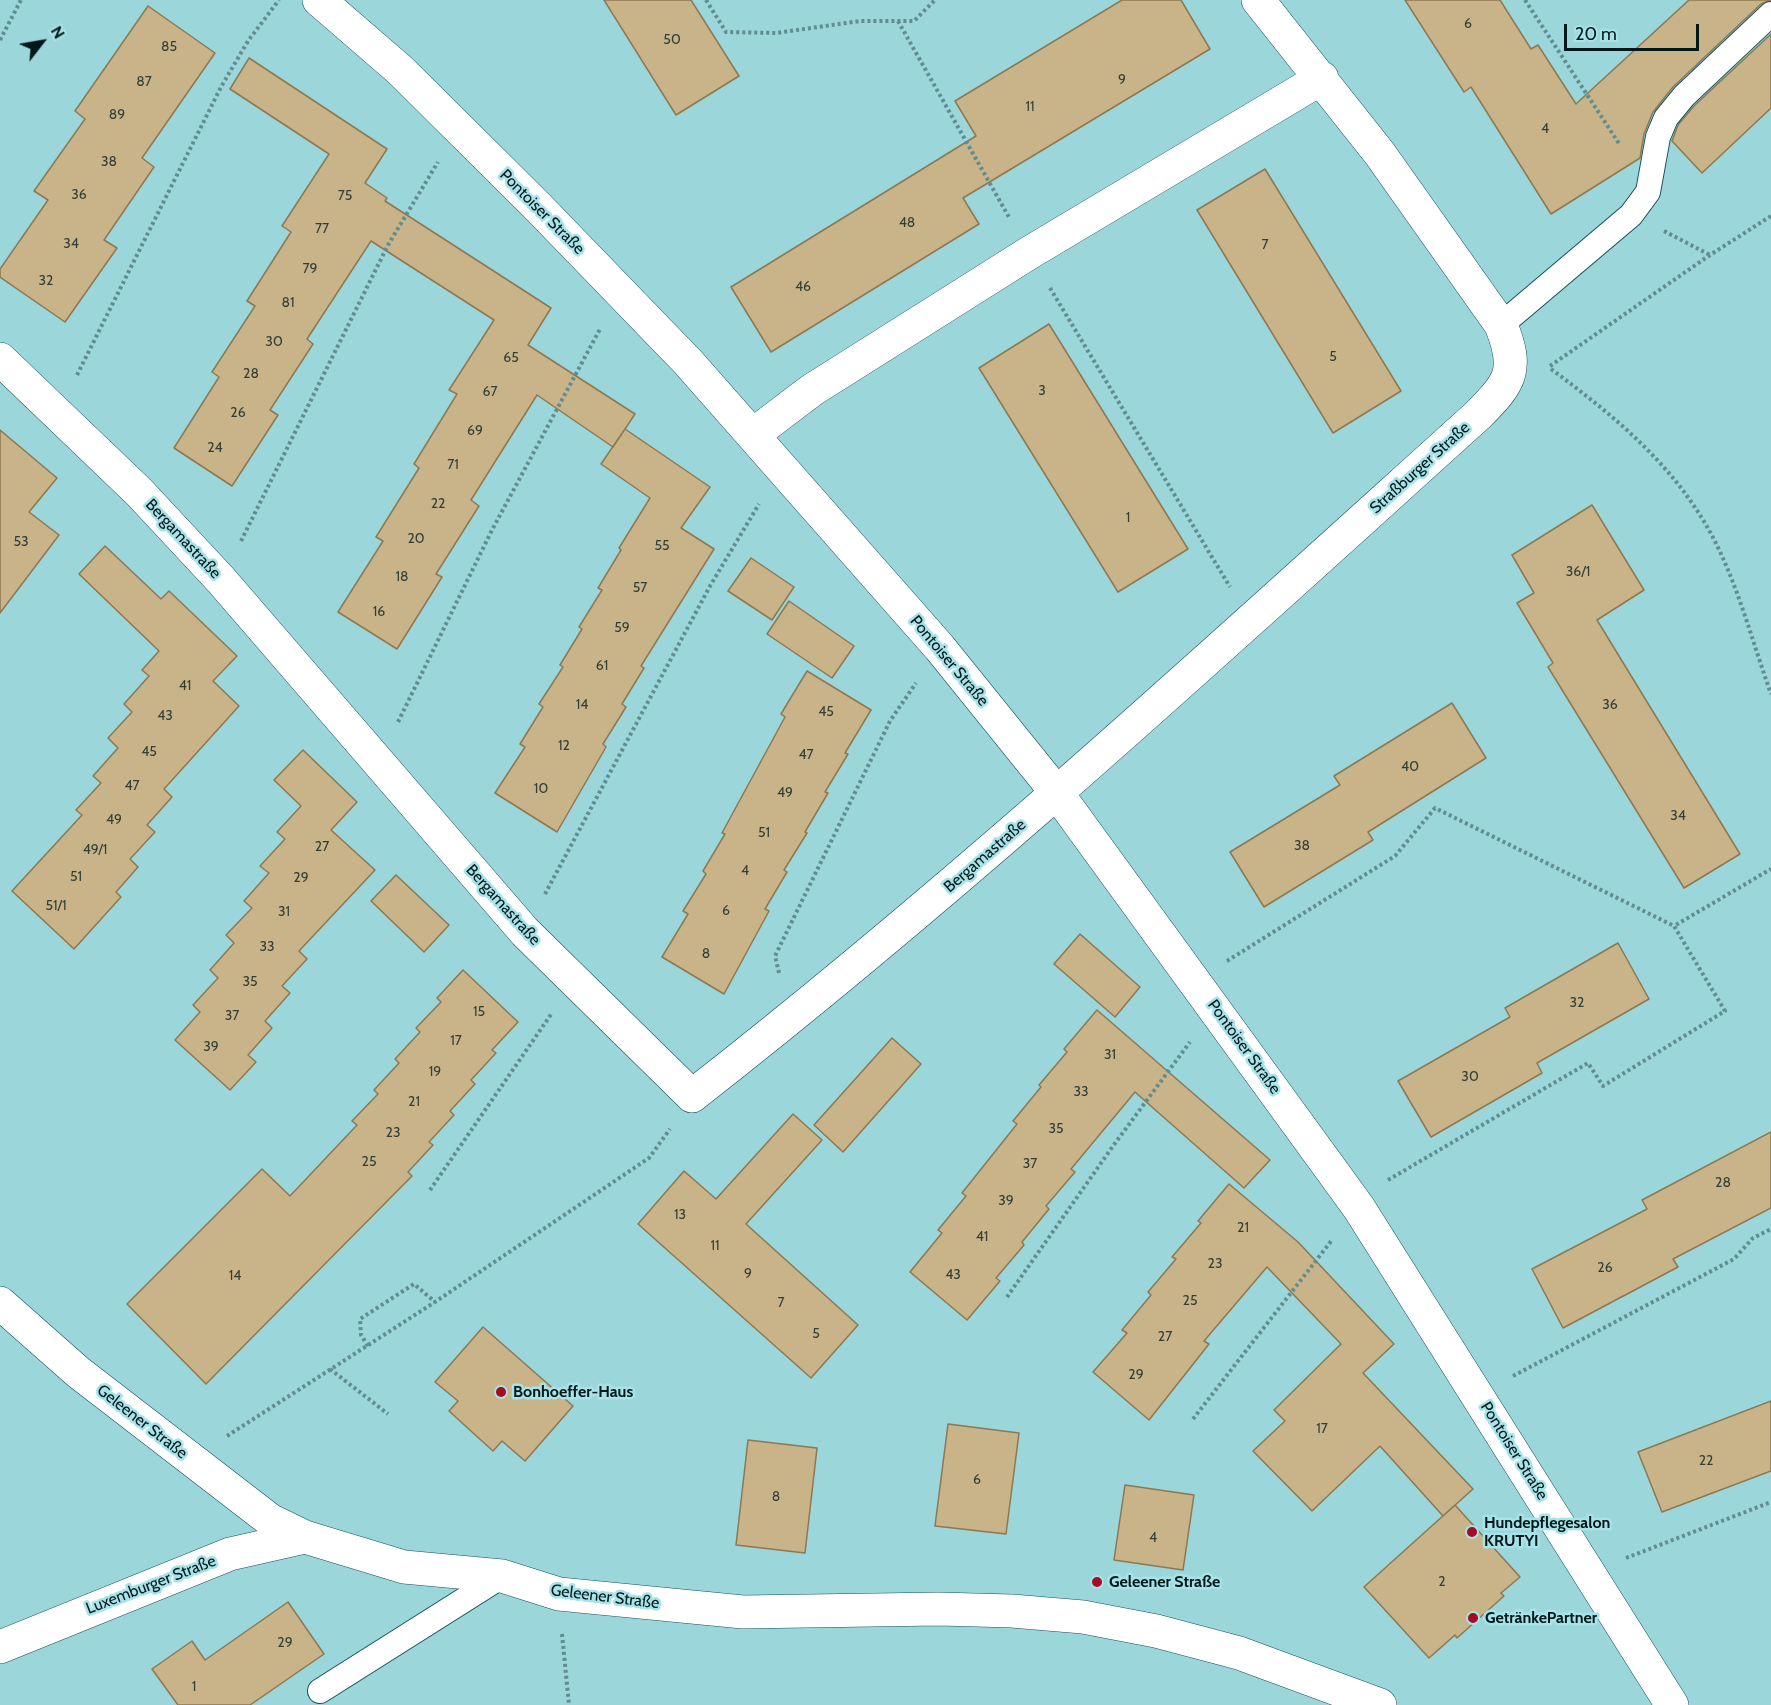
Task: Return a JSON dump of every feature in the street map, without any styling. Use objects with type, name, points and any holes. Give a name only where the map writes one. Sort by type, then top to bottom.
[{"type":"street","name":"Pontoiser Straße","points":[[320,0],[400,70],[621,292],[754,434],[781,468],[940,648],[1057,793],[1216,1008],[1359,1208],[1590,1572],[1670,1704]]},
{"type":"street","name":"Straßburger Straße","points":[[1057,793],[1251,621],[1500,392],[1511,371],[1509,344],[1502,325],[1446,245],[1322,78],[1258,0]]},
{"type":"street","points":[[754,434],[812,390],[1029,254],[1322,78]]},
{"type":"street","name":"Bergamastraße","points":[[0,359],[139,492],[221,580],[525,932],[692,1096],[791,1019],[953,884],[1057,793]]},
{"type":"street","name":"Geleener Straße","points":[[0,1303],[78,1372],[270,1520],[305,1537],[404,1567],[502,1576],[559,1594],[744,1612],[939,1609],[1012,1611],[1083,1617],[1156,1631],[1239,1653],[1380,1705]]},
{"type":"street","name":"Luxemburger Straße","points":[[0,1647],[230,1554],[305,1537]]},
{"type":"lane","points":[[1502,325],[1631,215],[1648,192],[1658,137],[1666,118],[1684,96],[1771,15]]},
{"type":"lane","points":[[320,1691],[502,1576]]},
{"type":"path","points":[[0,40],[21,0]]},
{"type":"path","points":[[57,414],[221,87],[248,41],[279,0]]},
{"type":"path","points":[[706,0],[726,32],[776,33],[860,21],[914,21],[935,0]]},
{"type":"path","points":[[1525,0],[1595,105],[1648,192]]},
{"type":"path","points":[[898,21],[1029,254],[1251,621]]},
{"type":"path","points":[[221,580],[388,245],[459,129]]},
{"type":"path","points":[[1631,215],[1710,255]]},
{"type":"path","points":[[1771,216],[1710,255],[1548,367],[1633,433],[1674,479],[1710,532],[1732,585],[1771,694]]},
{"type":"path","points":[[379,761],[492,530],[557,406],[621,292]]},
{"type":"path","points":[[525,932],[710,586],[781,468]]},
{"type":"path","points":[[775,956],[890,721],[940,648]]},
{"type":"path","points":[[1193,1419],[1312,1263],[1384,1182],[1588,1063],[1603,1086],[1725,1011],[1674,926],[1435,808],[1395,856],[1196,981]]},
{"type":"path","points":[[1674,926],[1771,869]]},
{"type":"path","points":[[430,1190],[575,981]]},
{"type":"path","points":[[1007,1297],[1113,1146],[1216,1008]]},
{"type":"path","points":[[190,1459],[368,1346],[649,1158]]},
{"type":"path","points":[[1478,1395],[1734,1259],[1753,1238],[1771,1229]]},
{"type":"path","points":[[368,1346],[361,1335],[360,1319],[414,1284],[435,1302]]},
{"type":"path","points":[[330,1370],[388,1414]]},
{"type":"path","points":[[1590,1572],[1771,1502]]},
{"type":"path","points":[[559,1594],[569,1705]]},
{"type":"building","points":[[604,0],[691,0],[739,76],[676,115]]},
{"type":"building","points":[[1122,0],[1181,0],[1210,49],[963,198],[979,224],[771,352],[731,287],[976,136],[955,101]]},
{"type":"building","points":[[1405,0],[1500,0],[1531,49],[1538,45],[1576,104],[1689,0],[1771,0],[1761,4],[1673,87],[1653,112],[1644,134],[1640,158],[1551,214],[1471,87],[1464,92]]},
{"type":"building","points":[[148,6],[215,53],[142,158],[154,167],[104,240],[117,248],[65,322],[0,277],[0,269],[48,200],[34,191],[85,119],[75,111]]},
{"type":"building","points":[[1771,34],[1771,108],[1702,173],[1672,141],[1678,125],[1694,106]]},
{"type":"building","points":[[249,58],[387,149],[365,183],[387,198],[385,201],[551,308],[528,345],[635,414],[613,447],[537,395],[471,500],[479,506],[436,574],[442,577],[397,649],[338,612],[383,541],[376,537],[419,468],[414,464],[457,394],[449,390],[494,320],[371,241],[307,339],[313,344],[270,410],[278,415],[232,486],[174,448],[219,377],[212,372],[255,306],[247,301],[291,232],[282,226],[329,154],[230,89]]},
{"type":"building","points":[[1265,169],[1401,391],[1333,433],[1197,210]]},
{"type":"building","points":[[1049,324],[1188,549],[1118,592],[979,368]]},
{"type":"building","points":[[625,429],[710,487],[681,528],[714,549],[641,666],[644,668],[622,704],[626,707],[603,744],[606,747],[557,832],[495,793],[525,747],[520,744],[543,707],[539,704],[563,667],[560,665],[582,629],[579,627],[602,590],[598,588],[621,550],[619,548],[650,498],[601,464]]},
{"type":"building","points":[[0,430],[57,478],[29,512],[59,535],[0,613]]},
{"type":"building","points":[[1592,505],[1644,590],[1597,620],[1740,854],[1684,888],[1548,667],[1553,663],[1517,603],[1534,593],[1512,555]]},
{"type":"building","points":[[105,546],[161,599],[169,591],[237,656],[213,681],[239,706],[164,789],[172,797],[147,825],[155,832],[130,859],[138,867],[116,892],[121,897],[74,949],[12,891],[82,815],[76,810],[101,783],[93,776],[118,748],[108,738],[132,712],[124,704],[149,676],[142,670],[159,651],[79,574]]},
{"type":"building","points":[[751,558],[794,587],[772,620],[728,591]]},
{"type":"building","points":[[789,601],[854,646],[832,678],[767,634]]},
{"type":"building","points":[[807,671],[871,710],[845,753],[848,754],[825,792],[828,793],[805,832],[807,833],[784,870],[787,872],[765,909],[769,911],[724,994],[662,957],[688,914],[683,911],[706,874],[703,871],[725,834],[722,833],[785,717],[781,714]]},
{"type":"building","points":[[1452,703],[1486,758],[1368,832],[1373,840],[1264,907],[1230,852],[1340,785],[1334,776]]},
{"type":"building","points":[[303,750],[357,802],[331,830],[375,870],[299,951],[307,959],[282,986],[290,993],[265,1021],[272,1028],[248,1055],[256,1062],[230,1090],[175,1040],[200,1012],[193,1005],[218,978],[210,970],[234,943],[226,935],[252,908],[244,901],[269,873],[260,866],[285,839],[277,832],[301,806],[274,780]]},
{"type":"building","points":[[396,875],[449,925],[424,952],[371,901]]},
{"type":"building","points":[[1080,934],[1140,987],[1115,1017],[1054,964]]},
{"type":"building","points":[[1618,943],[1649,999],[1537,1063],[1542,1073],[1431,1137],[1398,1081],[1510,1017],[1505,1008]]},
{"type":"building","points":[[463,970],[518,1022],[492,1050],[496,1053],[471,1080],[475,1084],[450,1111],[454,1115],[429,1142],[433,1145],[408,1172],[412,1176],[206,1384],[127,1304],[262,1169],[290,1196],[357,1125],[352,1121],[378,1094],[374,1090],[399,1063],[395,1059],[420,1032],[416,1028],[441,1002],[437,998]]},
{"type":"building","points":[[1097,1010],[1270,1160],[1244,1188],[1135,1092],[1071,1169],[1075,1172],[1046,1206],[1049,1209],[1022,1242],[1024,1245],[996,1278],[1000,1281],[967,1320],[910,1272],[942,1233],[938,1230],[966,1196],[962,1193],[1017,1124],[1013,1121],[1067,1052],[1064,1049]]},
{"type":"building","points":[[892,1038],[921,1064],[843,1152],[814,1125]]},
{"type":"building","points":[[793,1114],[822,1140],[746,1224],[858,1325],[811,1378],[638,1224],[684,1171],[716,1199]]},
{"type":"building","points":[[1771,1132],[1771,1208],[1673,1259],[1678,1267],[1563,1328],[1532,1269],[1647,1209],[1642,1200]]},
{"type":"building","points":[[1229,1184],[1298,1242],[1394,1344],[1363,1373],[1473,1489],[1443,1516],[1380,1446],[1312,1511],[1253,1451],[1285,1421],[1274,1410],[1341,1344],[1267,1267],[1204,1341],[1209,1344],[1149,1420],[1093,1372],[1127,1333],[1122,1330],[1151,1295],[1148,1292],[1176,1259],[1172,1257],[1201,1223],[1198,1221]]},
{"type":"building","name":"Bonhoeffer-Haus","points":[[483,1327],[573,1406],[525,1461],[502,1441],[493,1451],[449,1411],[458,1401],[435,1382]]},
{"type":"building","points":[[1771,1401],[1771,1471],[1662,1512],[1638,1452]]},
{"type":"building","points":[[948,1424],[1019,1433],[1006,1534],[935,1526]]},
{"type":"building","points":[[748,1440],[817,1448],[805,1553],[736,1545]]},
{"type":"building","points":[[1125,1485],[1194,1495],[1183,1570],[1114,1560]]},
{"type":"building","points":[[1455,1505],[1520,1577],[1501,1593],[1504,1596],[1457,1638],[1455,1635],[1429,1658],[1364,1587]]},
{"type":"building","points":[[288,1602],[324,1654],[250,1705],[178,1705],[152,1669],[192,1641],[205,1660]]},
{"type":"place","name":"Bonhoeffer-Haus","points":[[501,1392]]},
{"type":"place","name":"Hundepflegesalon KRUTYI","points":[[1472,1532]]},
{"type":"place","name":"Geleener Straße","points":[[1097,1582]]},
{"type":"place","name":"GetränkePartner","points":[[1473,1618]]}]
